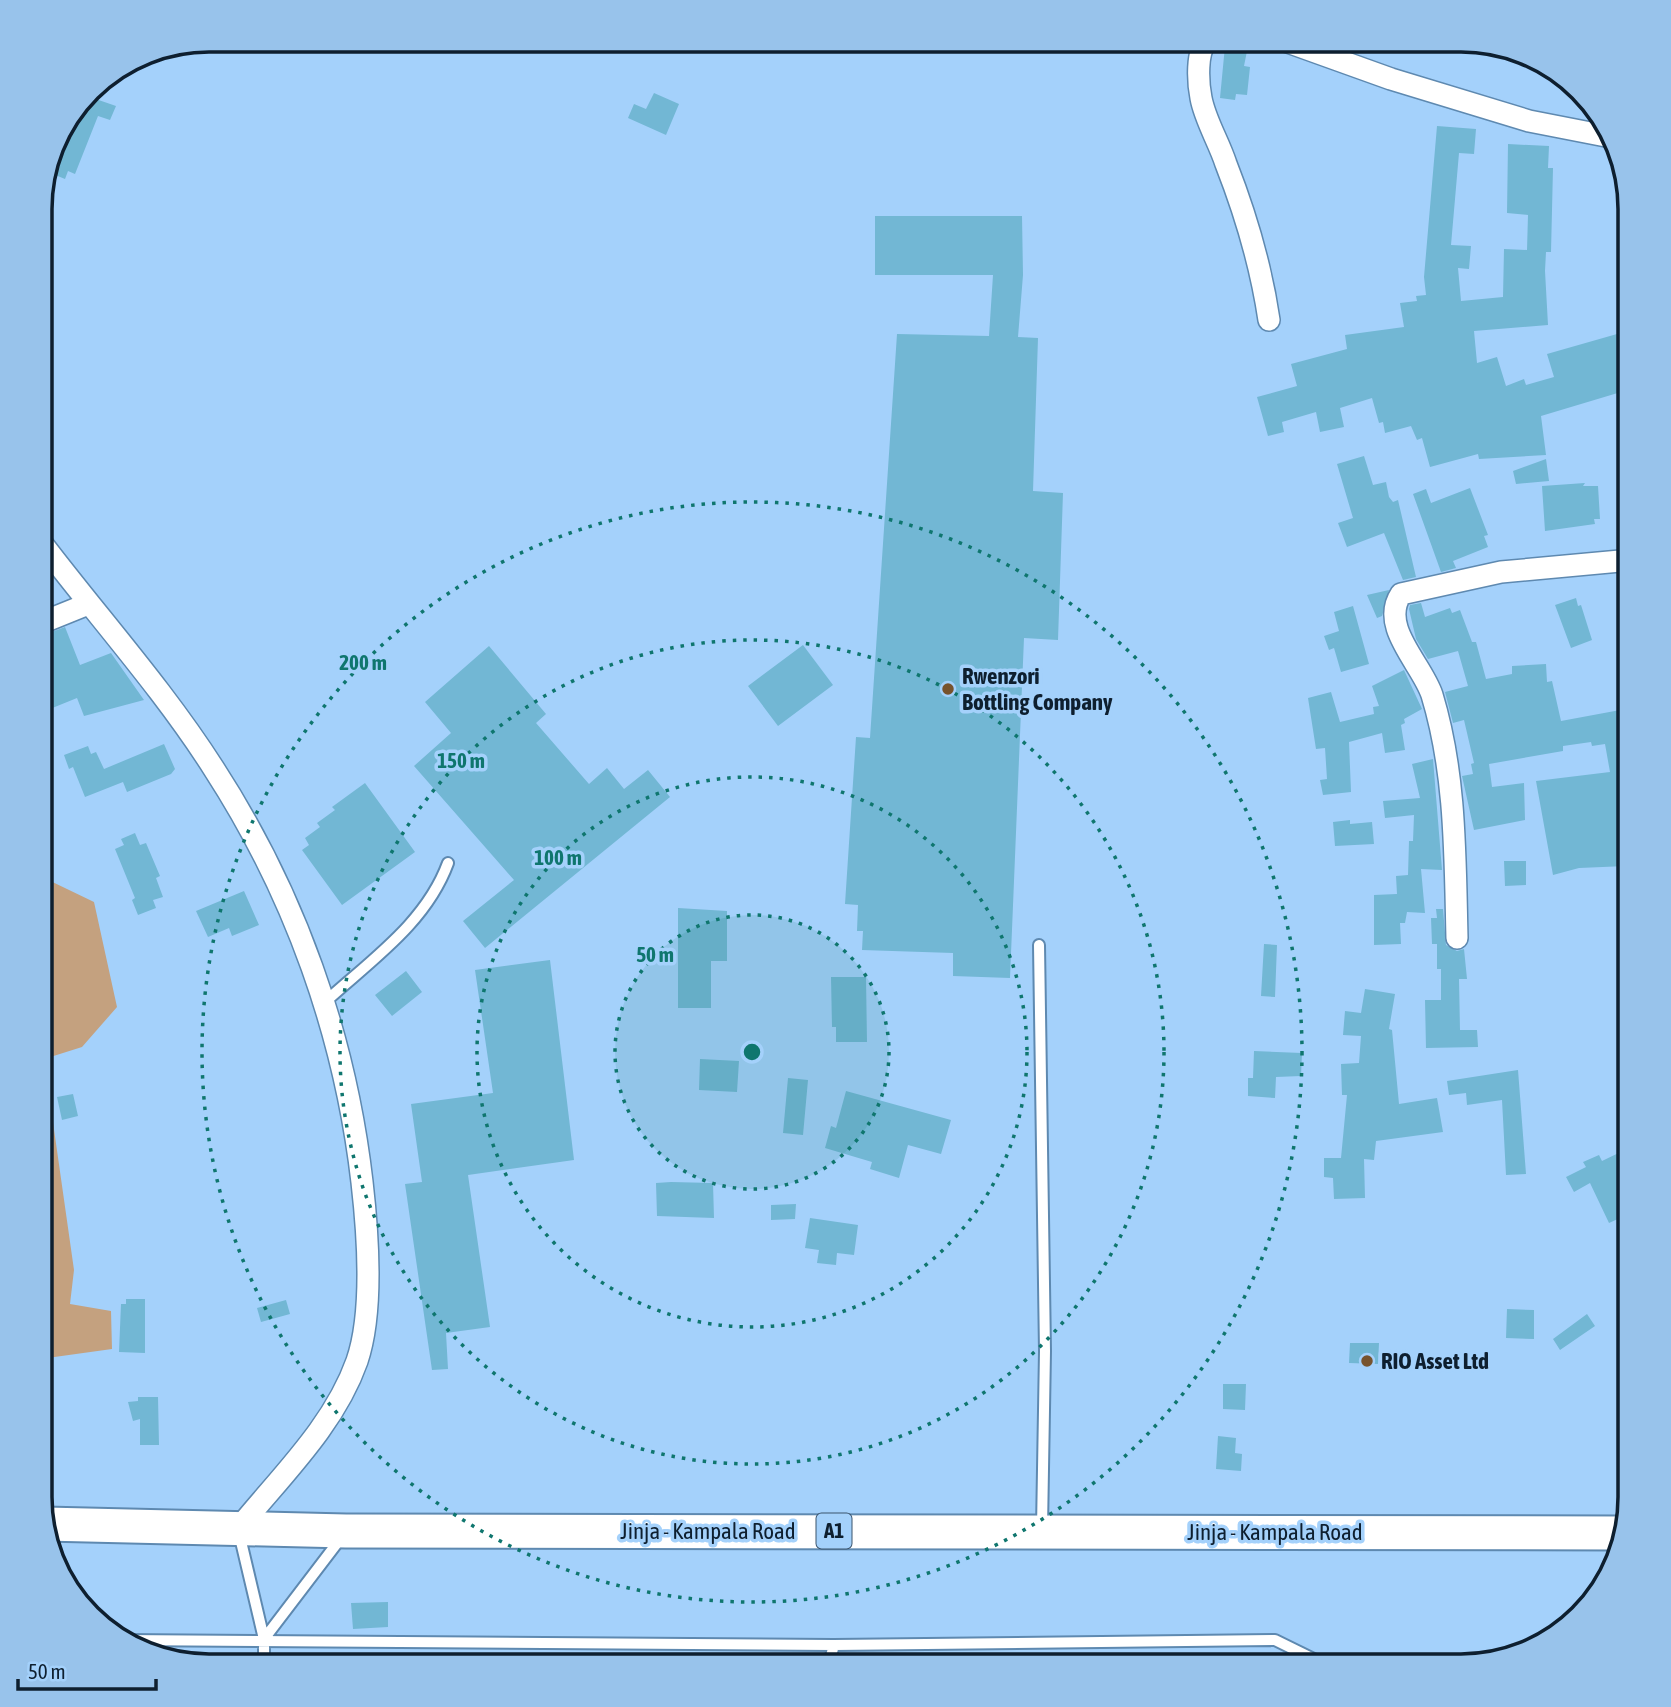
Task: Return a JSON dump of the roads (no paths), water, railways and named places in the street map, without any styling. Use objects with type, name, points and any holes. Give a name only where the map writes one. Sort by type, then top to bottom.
[{"type":"highway","name":"Jinja - Kampala Road","points":[[55,1524],[346,1531],[1614,1533]]},
{"type":"street","points":[[1202,53],[1199,70],[1201,98],[1251,232],[1262,272],[1269,320]]},
{"type":"street","points":[[1318,53],[1391,79],[1529,121],[1600,135]]},
{"type":"street","points":[[53,557],[215,770],[284,897],[325,1002],[352,1108],[365,1210],[363,1338],[358,1359],[331,1417],[238,1529]]},
{"type":"street","points":[[1457,938],[1454,805],[1431,692],[1405,645],[1392,611],[1395,603],[1401,594],[1501,572],[1618,562]]},
{"type":"street","points":[[53,618],[88,604]]},
{"type":"lane","points":[[325,1002],[415,921],[440,883],[448,863]]},
{"type":"lane","points":[[1039,945],[1045,1351],[1042,1531]]},
{"type":"lane","points":[[238,1529],[264,1639],[264,1654]]},
{"type":"lane","points":[[264,1639],[346,1531]]},
{"type":"lane","points":[[143,1640],[834,1645],[1275,1640],[1304,1654]]},
{"type":"lane","points":[[832,1654],[834,1645]]},
{"type":"place","name":"Rwenzori Bottling Company","points":[[948,689]]},
{"type":"place","name":"RIO Asset Ltd","points":[[1367,1361]]}]
